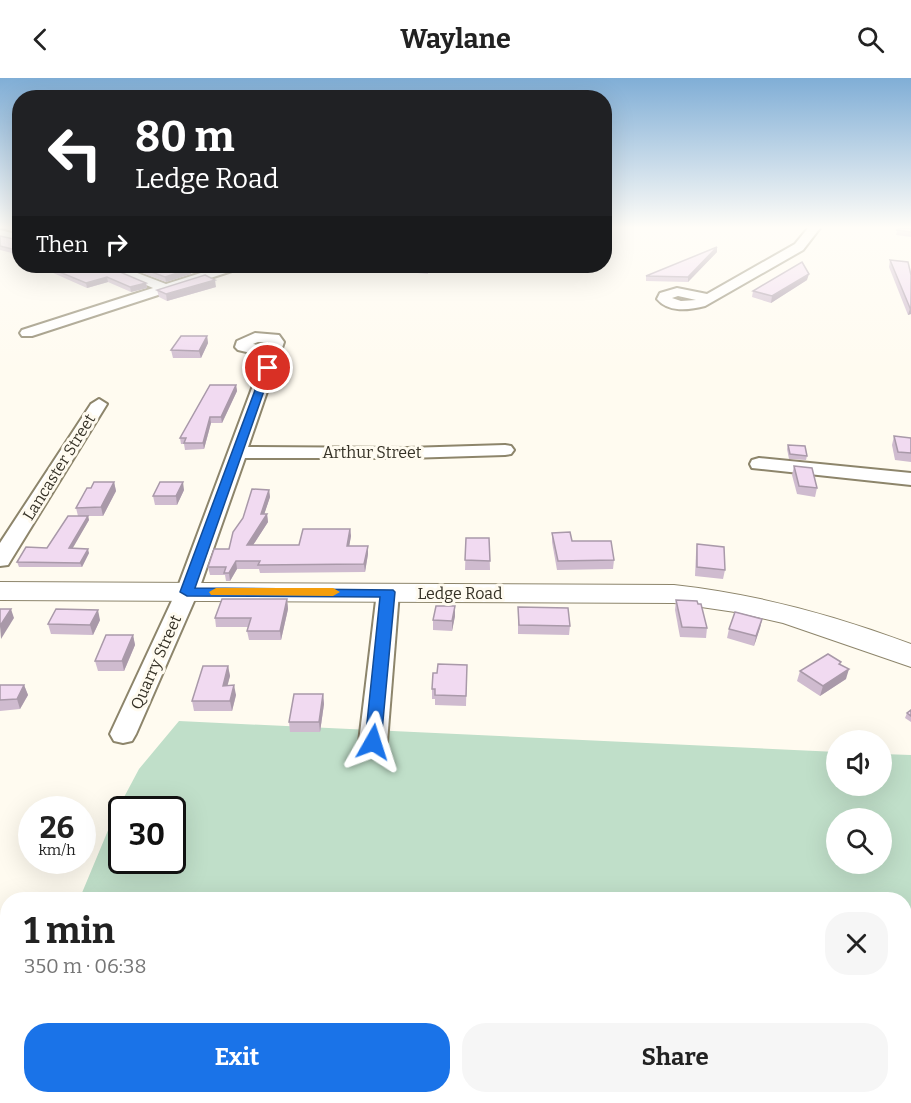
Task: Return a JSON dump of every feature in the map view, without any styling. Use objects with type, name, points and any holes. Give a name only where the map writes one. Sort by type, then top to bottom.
[{"type":"street","points":[[134,276],[162,287]]},
{"type":"street","points":[[27,333],[200,276]]},
{"type":"street","points":[[709,298],[748,276]]},
{"type":"street","name":"Quarry Street","points":[[123,734],[187,592],[273,353]]},
{"type":"street","name":"Lancaster Street","points":[[0,560],[99,404]]},
{"type":"street","name":"Arthur Street","points":[[239,452],[407,453],[505,450]]},
{"type":"street","points":[[759,464],[911,479]]},
{"type":"street","name":"Ledge Road","points":[[0,591],[674,594],[699,596],[776,610],[830,626],[911,656]]},
{"type":"street","points":[[373,742],[388,592]]},
{"type":"green space","points":[[179,721],[826,751],[826,796],[892,796],[892,754],[911,755],[911,892],[82,892],[90,874],[96,874],[96,859],[108,830],[108,874],[186,874],[186,796],[125,796],[139,769]]},
{"type":"building","points":[[69,276],[129,276],[146,283],[130,287],[107,277],[86,283]]},
{"type":"building","points":[[202,276],[215,280],[166,294],[157,290]]},
{"type":"building","points":[[646,276],[689,276],[688,277]]},
{"type":"building","points":[[779,276],[806,276],[772,296],[753,291]]},
{"type":"building","points":[[897,276],[911,276],[910,308]]},
{"type":"building","points":[[181,336],[207,336],[199,351],[171,350]]},
{"type":"building","points":[[210,385],[236,385],[221,417],[210,417],[203,443],[184,443],[186,438],[180,438]]},
{"type":"building","points":[[894,436],[911,438],[911,453],[898,452]]},
{"type":"building","points":[[788,445],[805,446],[807,456],[790,454]]},
{"type":"building","points":[[794,466],[812,468],[817,488],[799,486]]},
{"type":"building","points":[[94,482],[114,482],[101,507],[76,508],[87,488],[91,488]]},
{"type":"building","points":[[160,482],[183,482],[176,496],[153,496]]},
{"type":"building","points":[[252,489],[269,490],[261,514],[267,514],[247,545],[299,545],[303,529],[350,529],[347,546],[368,546],[364,564],[258,565],[260,561],[236,561],[229,573],[224,573],[226,567],[208,567],[214,549],[229,549],[233,532],[243,518]]},
{"type":"building","points":[[68,516],[88,516],[69,548],[88,549],[80,563],[17,562],[26,547],[47,548]]},
{"type":"building","points":[[570,532],[572,541],[611,541],[614,560],[558,561],[552,533]]},
{"type":"building","points":[[466,538],[489,538],[490,561],[465,560]]},
{"type":"building","points":[[697,544],[724,547],[725,570],[697,567]]},
{"type":"building","points":[[222,599],[287,599],[280,631],[247,631],[251,618],[215,618]]},
{"type":"building","points":[[676,600],[697,601],[701,604],[707,628],[682,627]]},
{"type":"building","points":[[436,606],[455,606],[452,621],[433,620]]},
{"type":"building","points":[[518,607],[568,608],[570,626],[519,625]]},
{"type":"building","points":[[0,609],[11,609],[0,626]]},
{"type":"building","points":[[56,609],[98,610],[90,625],[48,624]]},
{"type":"building","points":[[735,612],[762,619],[756,636],[729,629]]},
{"type":"building","points":[[106,635],[133,635],[122,661],[95,661]]},
{"type":"building","points":[[828,654],[849,669],[823,686],[800,671]]},
{"type":"building","points":[[438,664],[467,665],[466,696],[435,695],[435,689],[432,689],[433,673],[437,673]]},
{"type":"building","points":[[203,666],[228,666],[223,686],[234,685],[230,701],[192,701]]},
{"type":"building","points":[[0,685],[24,685],[17,699],[0,700]]},
{"type":"building","points":[[294,694],[323,694],[319,722],[289,722]]},
{"type":"slow traffic","points":[[216,592],[333,592]]},
{"type":"route","points":[[268,368],[187,592],[388,592],[373,742]]}]
